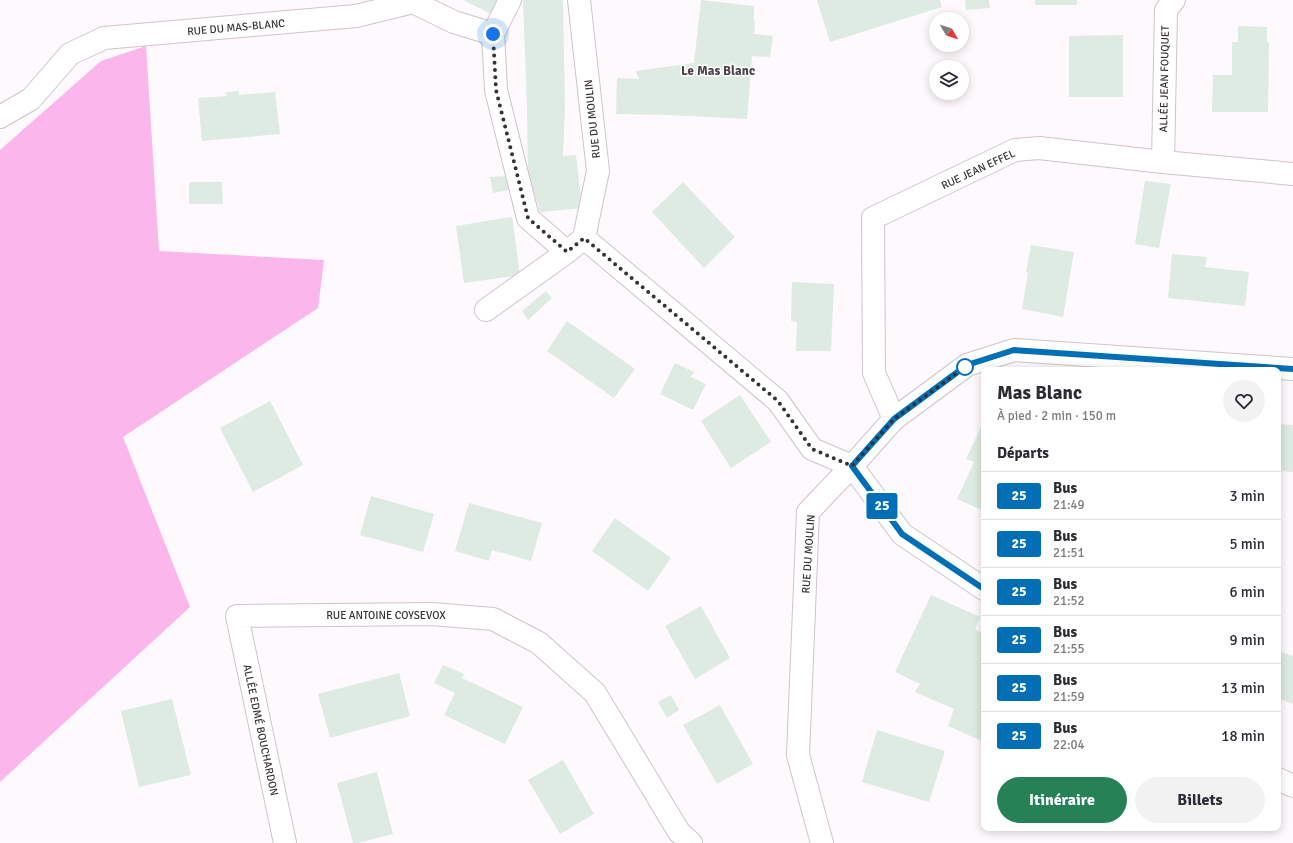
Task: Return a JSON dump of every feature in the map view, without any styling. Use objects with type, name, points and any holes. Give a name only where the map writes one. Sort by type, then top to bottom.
[{"type":"street","points":[[510,0],[493,34],[496,90],[528,218],[567,252]]},
{"type":"street","name":"RUE DU MOULIN","points":[[579,0],[598,171],[584,238]]},
{"type":"street","name":"ALLÉE JEAN FOUQUET","points":[[1163,162],[1166,10],[1174,0]]},
{"type":"street","name":"RUE DU MAS-BLANC","points":[[0,117],[31,99],[70,54],[104,38],[356,16],[413,2],[454,22],[493,34]]},
{"type":"street","name":"RUE JEAN EFFEL","points":[[894,419],[874,373],[873,218],[1014,150],[1039,148],[1163,162],[1293,174]]},
{"type":"street","points":[[486,310],[567,252],[584,238],[778,401],[812,449],[852,466],[902,534],[981,587]]},
{"type":"street","name":"RUE DU MOULIN","points":[[822,843],[798,755],[808,512],[894,419],[967,365],[1014,350],[1264,367]]},
{"type":"street","name":"RUE DU MOULIN","points":[[1281,368],[1293,369]]},
{"type":"street","name":"RUE ANTOINE COYSEVOX","points":[[237,616],[432,614],[493,619],[539,643],[596,694],[679,832],[691,843]]},
{"type":"street","name":"ALLÉE EDMÉ BOUCHARDON","points":[[237,616],[285,843]]},
{"type":"street","points":[[1281,781],[1293,786]]},
{"type":"shaded area","points":[[146,46],[159,251],[324,260],[318,308],[123,437],[190,607],[0,782],[0,150],[101,61]]},
{"type":"building","points":[[463,0],[497,0],[491,14]]},
{"type":"building","points":[[523,0],[563,0],[565,107],[563,156],[576,155],[582,208],[540,212],[528,174]]},
{"type":"building","points":[[701,0],[754,6],[754,34],[773,36],[770,57],[752,56],[747,119],[616,114],[617,78],[639,79],[636,71],[694,63]]},
{"type":"building","points":[[817,0],[940,0],[942,7],[830,42]]},
{"type":"building","points":[[965,0],[989,0],[990,8],[966,10]]},
{"type":"building","points":[[1035,0],[1077,0],[1077,5],[1035,5]]},
{"type":"building","points":[[1238,26],[1267,27],[1267,42],[1269,42],[1268,112],[1212,112],[1213,75],[1232,75],[1232,42],[1238,42]]},
{"type":"building","points":[[1123,35],[1123,97],[1069,97],[1069,36]]},
{"type":"building","points":[[239,91],[239,95],[275,92],[280,134],[202,141],[198,98],[227,96],[226,92]]},
{"type":"building","points":[[506,176],[509,190],[493,193],[490,177]]},
{"type":"building","points":[[1145,181],[1171,184],[1159,248],[1135,244]]},
{"type":"building","points":[[189,182],[222,182],[223,204],[189,204]]},
{"type":"building","points":[[683,182],[735,237],[704,268],[652,212]]},
{"type":"building","points":[[512,217],[520,275],[464,283],[456,226]]},
{"type":"building","points":[[1031,245],[1074,252],[1063,317],[1022,309]]},
{"type":"building","points":[[1172,254],[1207,257],[1205,267],[1249,272],[1245,306],[1168,298]]},
{"type":"building","points":[[792,282],[834,284],[831,351],[796,351],[797,322],[791,321]]},
{"type":"building","points":[[546,291],[552,298],[528,320],[522,311]]},
{"type":"building","points":[[567,321],[635,369],[614,398],[547,351]]},
{"type":"building","points":[[675,363],[694,372],[691,377],[706,384],[693,410],[660,394]]},
{"type":"building","points":[[740,395],[771,442],[731,468],[701,421]]},
{"type":"building","points":[[270,401],[303,465],[253,492],[220,428]]},
{"type":"building","points":[[1281,424],[1293,425],[1293,472],[1281,471]]},
{"type":"building","points":[[981,427],[981,510],[957,499],[974,462],[966,459]]},
{"type":"building","points":[[371,496],[434,514],[423,552],[360,535]]},
{"type":"building","points":[[469,503],[542,523],[531,561],[492,550],[489,561],[455,551]]},
{"type":"building","points":[[615,518],[671,558],[648,591],[592,551]]},
{"type":"building","points":[[931,595],[980,617],[975,629],[981,632],[981,741],[948,726],[954,709],[915,692],[920,684],[895,672]]},
{"type":"building","points":[[701,606],[730,658],[695,679],[665,626]]},
{"type":"building","points":[[1281,652],[1293,656],[1293,704],[1281,699]]},
{"type":"building","points":[[443,665],[464,674],[462,678],[523,707],[505,744],[444,715],[455,693],[434,683]]},
{"type":"building","points":[[399,673],[410,716],[330,738],[318,694]]},
{"type":"building","points":[[671,695],[679,710],[667,718],[658,702]]},
{"type":"building","points":[[172,699],[191,775],[139,787],[121,711]]},
{"type":"building","points":[[720,705],[753,764],[717,784],[683,725]]},
{"type":"building","points":[[877,730],[945,751],[929,802],[862,782]]},
{"type":"building","points":[[563,760],[594,814],[560,834],[528,780]]},
{"type":"building","points":[[377,772],[393,834],[353,843],[337,783]]},
{"type":"bus line","name":"25","points":[[981,587],[902,534],[852,466],[894,419],[967,365],[1014,350],[1264,367]]},
{"type":"bus line","name":"25","points":[[1281,368],[1293,369]]},
{"type":"district","name":"Le Mas Blanc","points":[[718,70]]},
{"type":"route","points":[[493,34],[496,90],[528,218],[567,252],[584,238],[778,401],[812,449],[852,466],[894,419],[965,367]]}]
